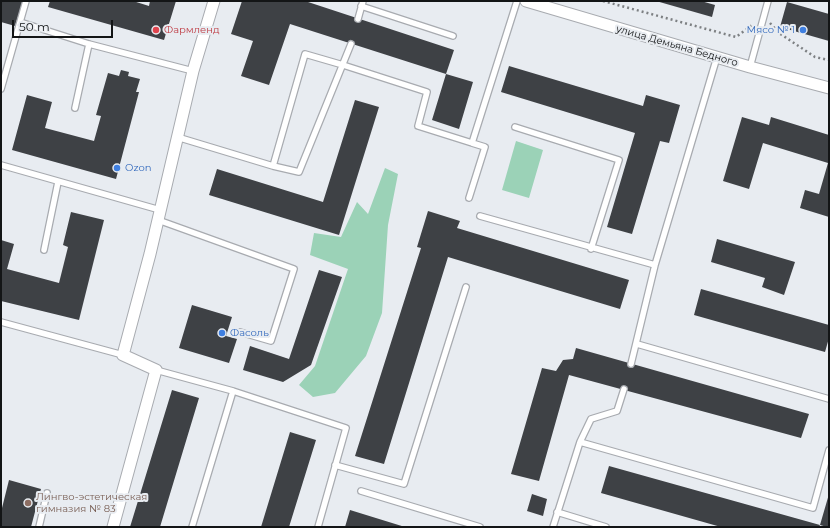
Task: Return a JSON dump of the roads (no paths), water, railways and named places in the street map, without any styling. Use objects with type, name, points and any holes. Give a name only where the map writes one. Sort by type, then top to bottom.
[{"type":"street","points":[[113,527],[156,370],[123,355],[159,215],[193,71],[214,1]]},
{"type":"street","name":"улица Демьяна Бедного","points":[[526,1],[750,67],[829,88]]},
{"type":"lane","points":[[1,89],[26,1]]},
{"type":"lane","points":[[472,143],[517,1]]},
{"type":"lane","points":[[750,67],[768,1]]},
{"type":"lane","points":[[358,19],[362,4],[452,36]]},
{"type":"lane","points":[[20,22],[89,44],[193,71]]},
{"type":"lane","points":[[75,108],[89,44]]},
{"type":"lane","points":[[177,136],[273,166],[299,172],[351,44]]},
{"type":"lane","points":[[273,166],[305,54],[427,92],[418,126],[485,147],[469,198]]},
{"type":"lane","points":[[631,364],[655,265],[717,57]]},
{"type":"lane","points":[[515,127],[619,160],[591,249]]},
{"type":"lane","points":[[1,166],[58,182],[159,215],[294,269],[271,341],[240,332]]},
{"type":"lane","points":[[44,250],[58,182]]},
{"type":"lane","points":[[480,216],[591,249],[655,265]]},
{"type":"lane","points":[[335,465],[404,484],[466,287]]},
{"type":"lane","points":[[1,322],[123,355]]},
{"type":"lane","points":[[637,344],[829,399]]},
{"type":"lane","points":[[156,370],[233,391],[346,428],[318,527]]},
{"type":"lane","points":[[553,527],[580,442],[591,419],[617,412],[624,389]]},
{"type":"lane","points":[[192,527],[233,391]]},
{"type":"lane","points":[[580,442],[813,508],[829,450]]},
{"type":"lane","points":[[361,491],[480,527]]},
{"type":"lane","points":[[39,527],[47,493]]},
{"type":"lane","points":[[557,512],[606,527]]},
{"type":"place","name":"Фармленд","points":[[156,30]]},
{"type":"place","name":"Мясо № 1","points":[[803,30]]},
{"type":"place","name":"Ozon","points":[[117,168]]},
{"type":"place","name":"Фасоль","points":[[222,333]]},
{"type":"place","name":"Лингво-эстетическая гимназия № 83","points":[[28,503]]}]
